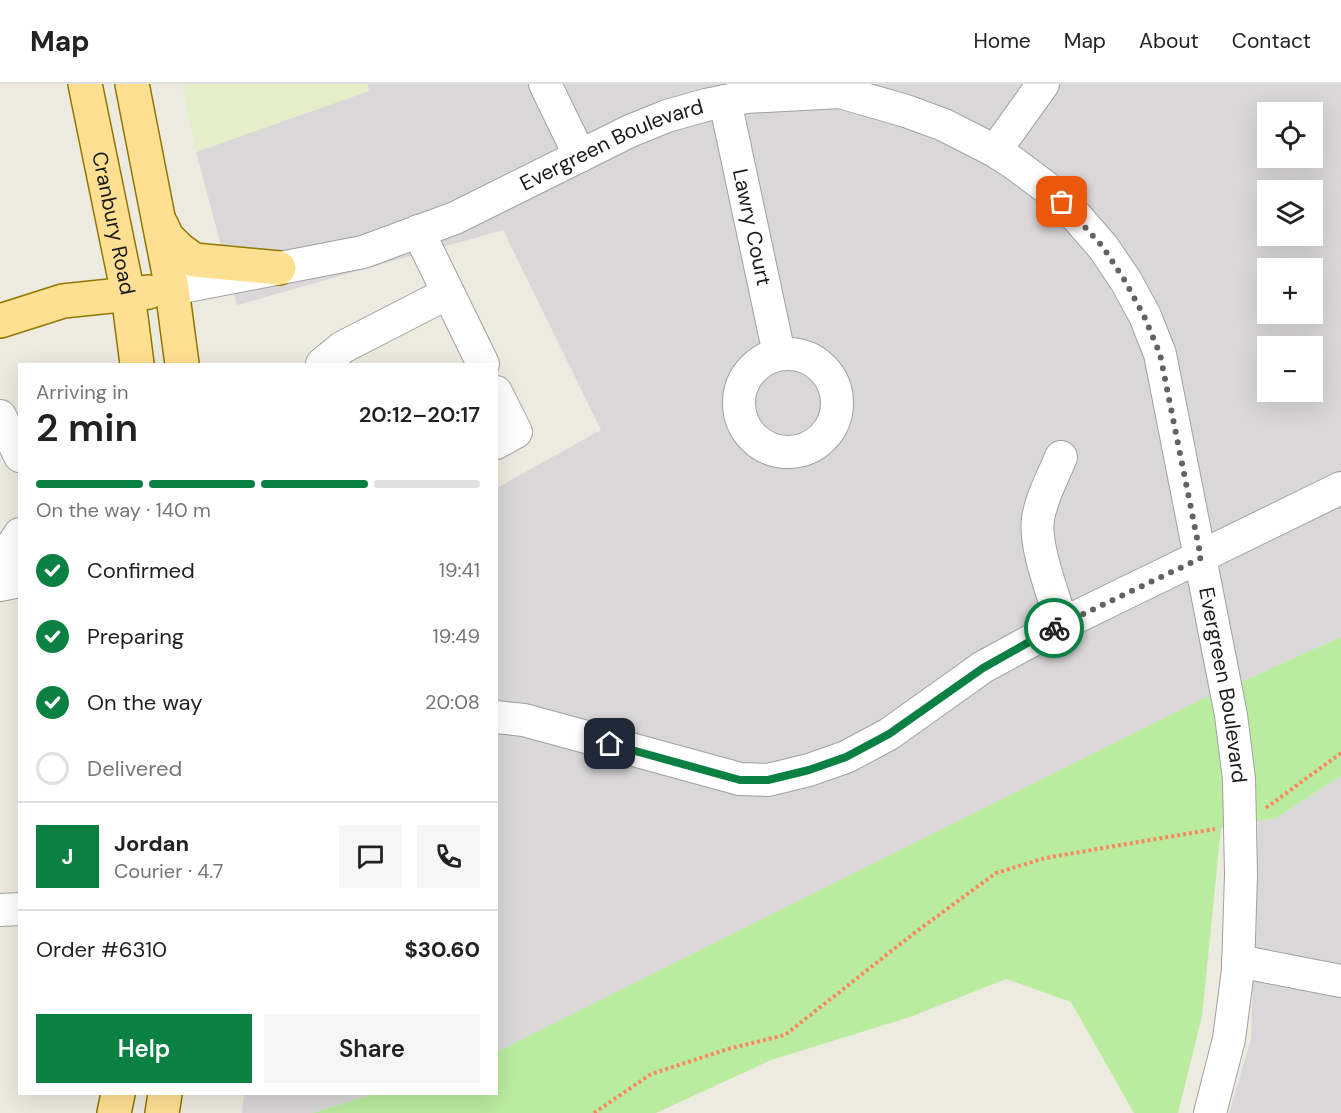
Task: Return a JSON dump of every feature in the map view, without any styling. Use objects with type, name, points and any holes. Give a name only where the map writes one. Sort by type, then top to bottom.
[{"type":"main road","name":"Cranbury Road","points":[[85,84],[128,294],[137,363]]},
{"type":"main road","points":[[132,84],[172,289],[182,363]]},
{"type":"main road","points":[[158,216],[166,237],[194,260],[279,268]]},
{"type":"main road","points":[[0,321],[63,301],[172,289]]},
{"type":"main road","points":[[114,1113],[118,1095]]},
{"type":"main road","points":[[162,1113],[165,1095]]},
{"type":"street","points":[[545,84],[580,156]]},
{"type":"street","points":[[996,151],[1043,84]]},
{"type":"street","name":"Evergreen Boulevard","points":[[172,289],[363,252],[455,218],[630,131],[667,116],[706,105],[746,98],[841,88],[873,93],[906,111],[944,125],[996,151],[1047,188],[1103,247],[1120,272],[1144,316],[1163,362],[1231,716],[1239,779],[1241,874],[1238,961],[1229,1039],[1210,1113]]},
{"type":"street","name":"Lawry Court","points":[[725,102],[779,354]]},
{"type":"street","points":[[418,231],[483,363]]},
{"type":"street","points":[[323,363],[343,347],[448,293]]},
{"type":"street","points":[[498,396],[516,432],[498,442]]},
{"type":"street","points":[[0,416],[18,452]]},
{"type":"street","points":[[1061,458],[1041,507],[1037,529],[1042,556],[1062,624]]},
{"type":"street","points":[[498,717],[524,720],[740,780],[768,780],[809,770],[846,757],[880,739],[983,668],[1062,624],[1341,488]]},
{"type":"street","points":[[0,564],[18,537]]},
{"type":"street","points":[[0,585],[18,581]]},
{"type":"street","points":[[0,910],[18,909]]},
{"type":"street","points":[[1238,961],[1341,981]]},
{"type":"path","points":[[594,1113],[651,1074],[728,1049],[785,1035],[996,873],[1045,858],[1221,828],[1240,822],[1260,812],[1341,753]]},
{"type":"shaded area","points":[[367,84],[1341,84],[1341,637],[1196,702],[498,1051],[498,487],[601,430],[503,230],[237,305],[196,152],[369,91]]},
{"type":"shaded area","points":[[1341,776],[1341,1113],[1229,1113],[1251,1039],[1258,821],[1276,818]]},
{"type":"shaded area","points":[[244,1095],[371,1095],[312,1113],[242,1113]]},
{"type":"green space","points":[[182,84],[367,84],[369,91],[196,152]]},
{"type":"green space","points":[[1341,637],[1341,776],[1276,818],[1221,828],[1202,1016],[1178,1113],[1134,1113],[1071,1002],[1006,979],[910,1017],[771,1060],[656,1113],[312,1113],[371,1095],[498,1095],[498,1051],[1196,702]]},
{"type":"way so far","points":[[1054,628],[1201,558],[1160,354],[1144,316],[1125,281],[1103,247],[1062,202]]},
{"type":"route","points":[[610,744],[740,780],[768,780],[809,770],[846,757],[889,734],[983,668],[1054,628]]}]
